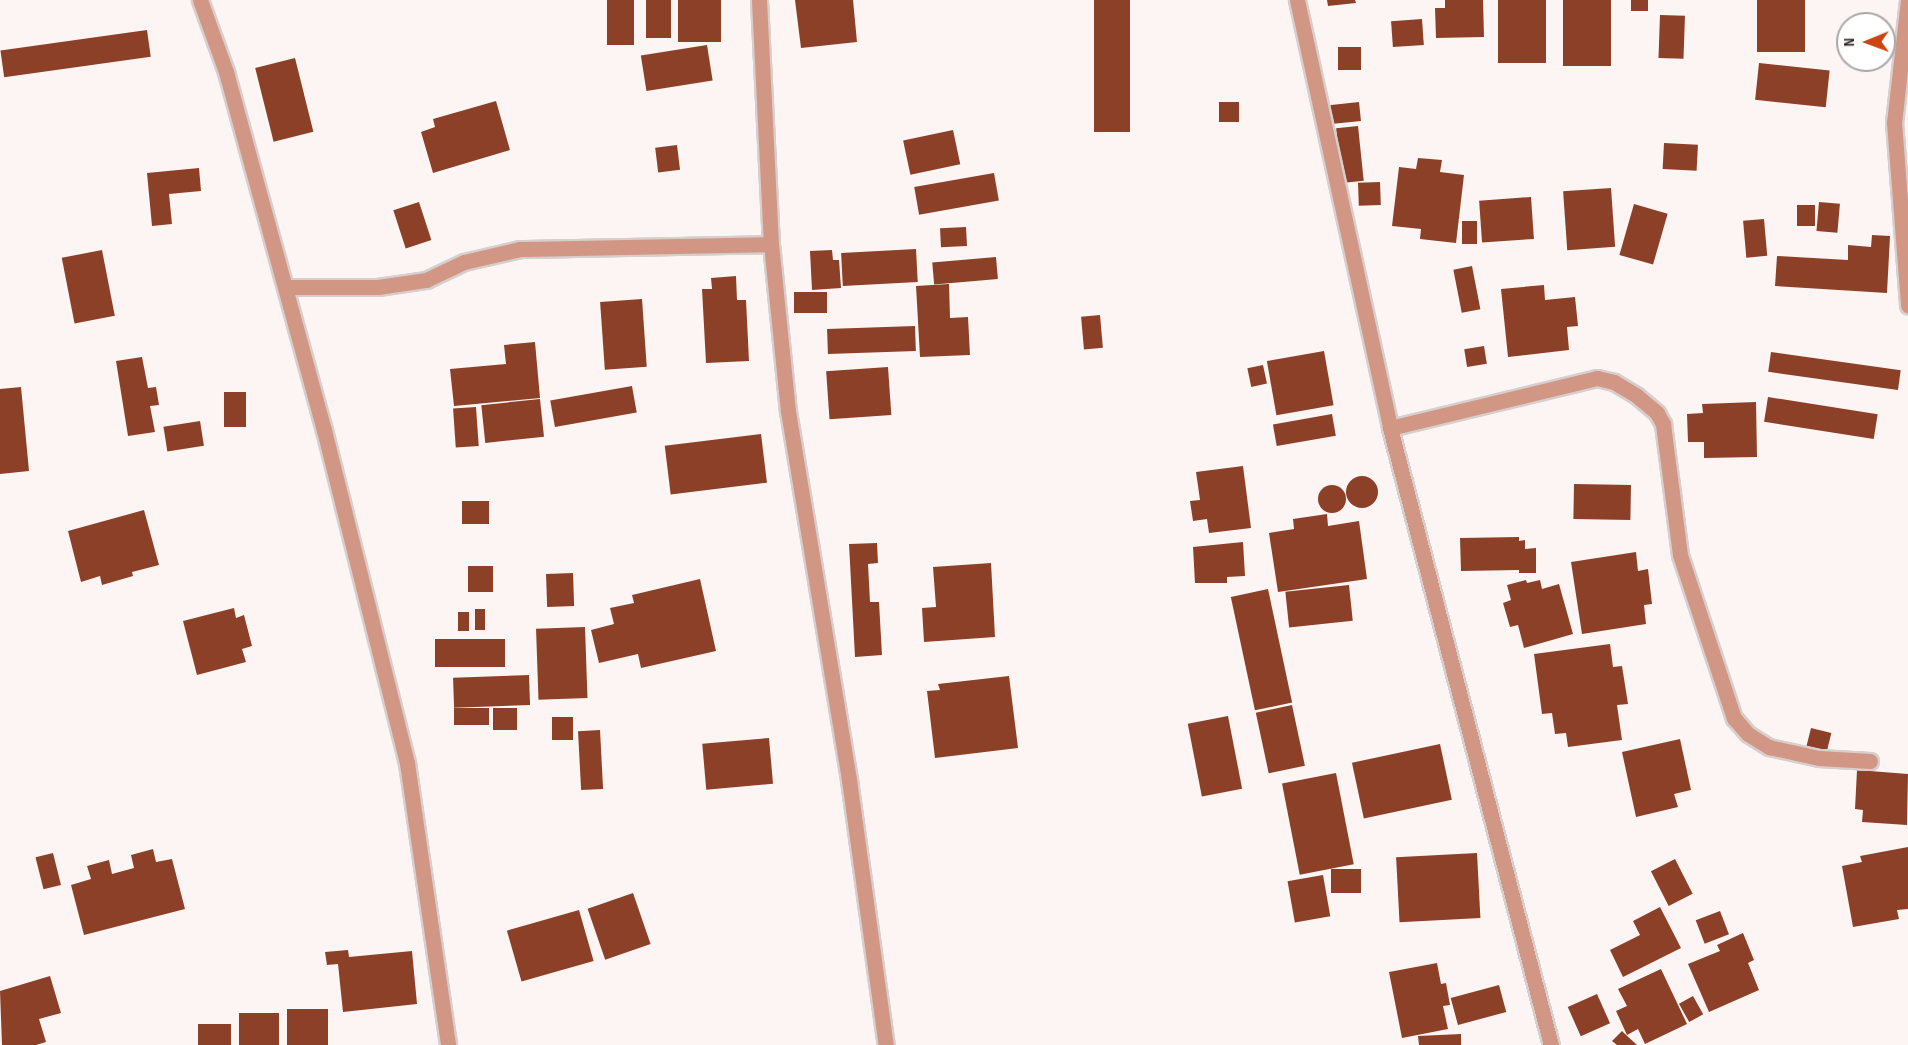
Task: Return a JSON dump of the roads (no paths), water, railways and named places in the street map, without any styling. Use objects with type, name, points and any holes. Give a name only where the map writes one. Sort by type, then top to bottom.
[{"type":"street","points":[[200,0],[226,72],[324,430],[407,763],[448,1045]]},
{"type":"street","points":[[759,0],[771,244],[788,411],[849,780],[886,1045]]},
{"type":"street","points":[[1297,0],[1390,428],[1551,1045]]},
{"type":"street","points":[[1908,0],[1894,122],[1908,305]]},
{"type":"street","points":[[285,287],[378,287],[426,280],[464,262],[520,249],[771,244]]},
{"type":"street","points":[[1390,428],[1597,378],[1614,382],[1637,396],[1657,413],[1663,424],[1680,555],[1734,718],[1748,734],[1769,747],[1819,758],[1870,761]]}]
